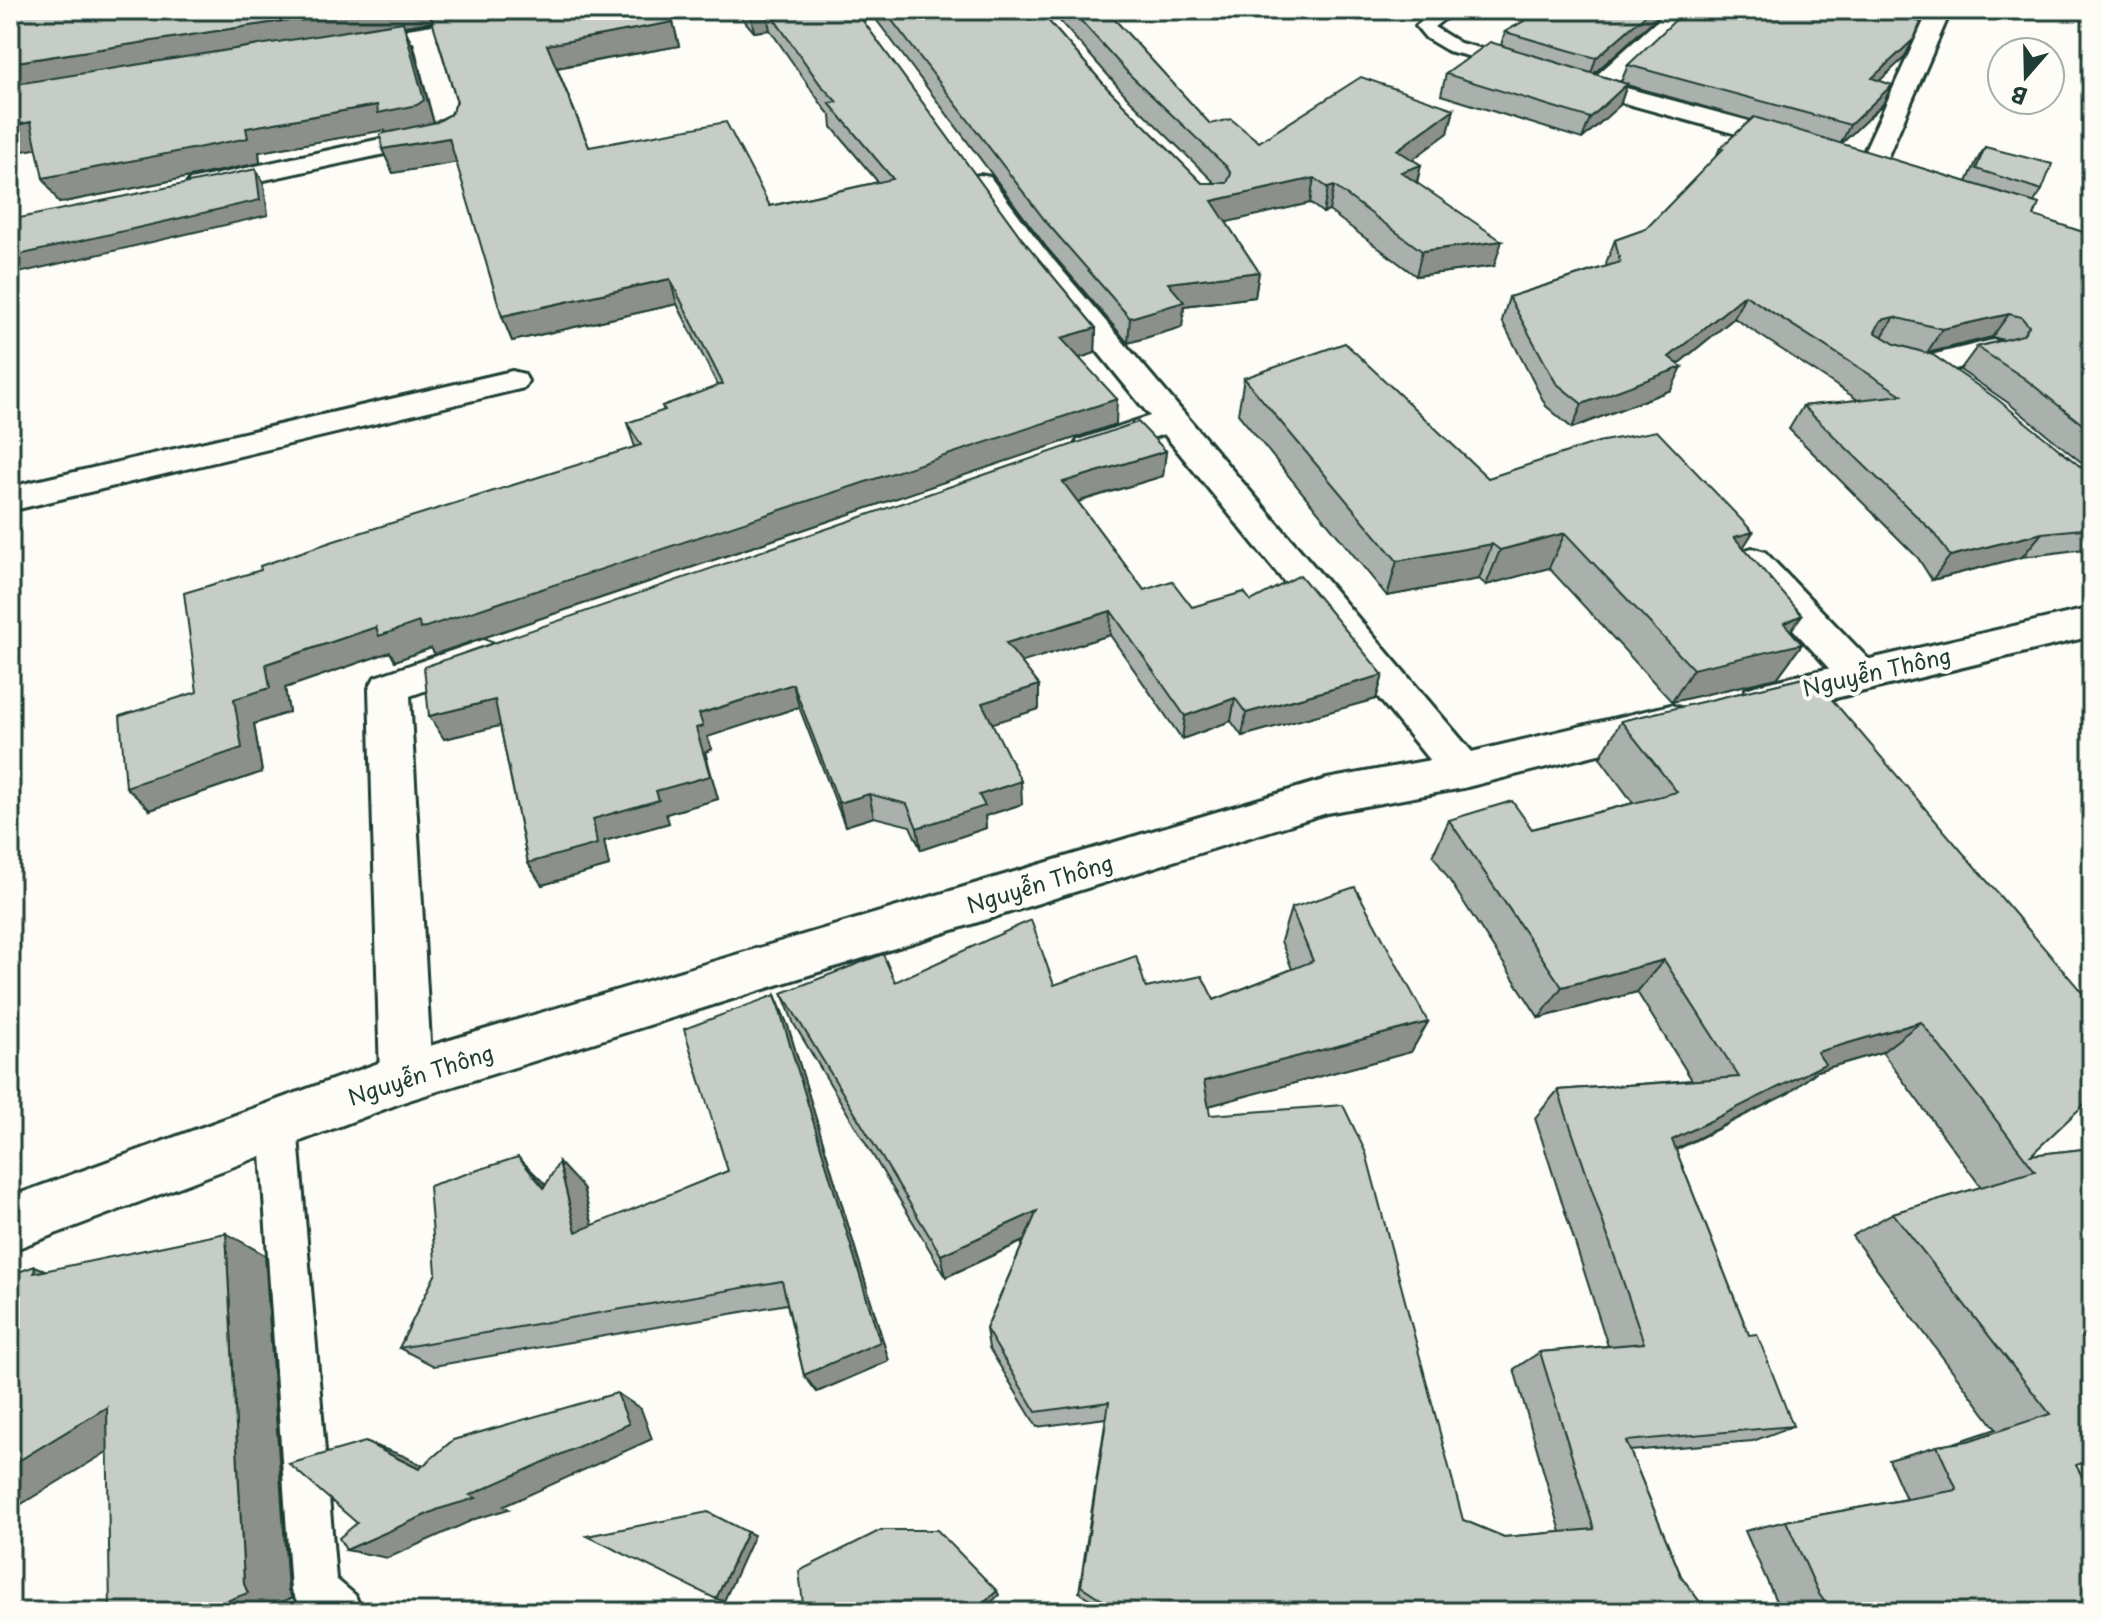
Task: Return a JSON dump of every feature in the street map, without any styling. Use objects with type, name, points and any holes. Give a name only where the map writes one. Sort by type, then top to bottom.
[{"type":"street","points":[[331,48],[569,10]]},
{"type":"street","points":[[1683,10],[1590,86],[1900,174]]},
{"type":"street","points":[[1847,158],[1940,10]]},
{"type":"street","points":[[177,190],[445,133],[450,125],[423,33]]},
{"type":"street","points":[[963,161],[1035,256],[1463,771]]},
{"type":"street","points":[[1926,366],[1993,350]]},
{"type":"street","points":[[1891,355],[1926,366],[1965,392]]},
{"type":"street","points":[[10,499],[512,381]]},
{"type":"street","points":[[1051,461],[1172,420]]},
{"type":"street","points":[[1731,539],[1860,676]]},
{"type":"street","name":"Nguyễn Thông","points":[[10,1224],[406,1077],[1327,796],[1463,771],[1719,710],[1798,704],[1860,676],[2092,622]]},
{"type":"street","points":[[406,1077],[389,688],[524,641]]},
{"type":"lane","points":[[1448,10],[1424,26],[1429,33],[1454,45],[1540,71]]},
{"type":"lane","points":[[278,1125],[314,1590],[338,1612]]},
{"type":"building","points":[[10,10],[353,10],[10,63]]},
{"type":"building","points":[[479,10],[667,10],[673,22],[547,45],[589,147],[726,122],[770,206],[893,179],[829,103],[837,102],[820,84],[768,10],[855,10],[1022,239],[1096,328],[1061,338],[1117,399],[420,629],[419,622],[379,636],[376,627],[266,664],[270,688],[234,699],[242,748],[126,787],[120,716],[197,692],[184,593],[261,570],[260,566],[334,541],[641,445],[627,423],[665,410],[662,406],[723,384],[670,279],[502,316],[449,138],[382,149],[380,134],[437,122],[451,114],[457,102],[431,17]]},
{"type":"building","points":[[884,10],[1039,10],[1108,89],[1202,183],[1227,183],[1231,174],[1130,75],[1071,10],[1106,10],[1210,124],[1231,119],[1259,142],[1361,77],[1454,109],[1397,150],[1421,165],[1401,172],[1502,241],[1422,251],[1334,186],[1328,188],[1314,178],[1212,201],[1259,272],[1168,283],[1184,302],[1130,318],[1047,223]]},
{"type":"building","points":[[1543,10],[1651,10],[1596,58],[1505,32]]},
{"type":"building","points":[[1686,10],[1918,10],[1910,19],[1921,22],[1914,39],[1872,78],[1892,85],[1850,125],[1628,65]]},
{"type":"building","points":[[403,22],[424,100],[417,105],[378,113],[377,105],[246,128],[248,138],[43,178],[31,122],[10,126],[10,85]]},
{"type":"building","points":[[1490,42],[1627,84],[1590,118],[1446,74]]},
{"type":"building","points":[[1754,117],[2039,204],[2034,216],[2092,235],[2092,432],[2024,378],[1977,347],[2023,335],[2029,326],[2021,317],[2009,314],[1942,329],[1894,317],[1881,320],[1875,332],[1895,344],[1933,355],[1997,399],[2092,476],[2092,528],[2042,533],[1950,556],[1936,535],[1803,406],[1902,395],[1745,295],[1669,357],[1682,367],[1582,404],[1556,383],[1509,297],[1620,262],[1615,240],[1646,229],[1723,149],[1720,148]]},
{"type":"building","points":[[1985,147],[2052,164],[2042,190],[1976,169]]},
{"type":"building","points":[[256,169],[260,200],[10,257],[10,220]]},
{"type":"building","points":[[1345,343],[1488,478],[1598,442],[1657,431],[1753,532],[1734,537],[1802,615],[1784,623],[1802,644],[1693,669],[1565,533],[1500,550],[1492,544],[1397,561],[1244,378]]},
{"type":"building","points":[[1138,422],[1166,451],[1063,482],[1144,590],[1172,581],[1192,607],[1244,592],[1251,601],[1300,575],[1383,675],[1246,713],[1235,698],[1185,716],[1111,611],[1006,643],[1039,685],[982,703],[1021,781],[979,795],[985,806],[917,828],[907,804],[869,794],[839,803],[793,684],[699,714],[703,726],[696,728],[710,776],[656,791],[659,800],[593,819],[597,844],[528,863],[495,700],[429,716],[424,667]]},
{"type":"building","points":[[1812,676],[2092,1004],[2092,1097],[2031,1155],[2092,1148],[2092,1460],[2076,1465],[2092,1495],[2092,1612],[1832,1612],[1819,1594],[1786,1521],[1957,1490],[1937,1446],[1968,1441],[2050,1414],[1893,1213],[2035,1171],[1921,1022],[1817,1052],[1825,1064],[1672,1140],[1749,1335],[1757,1334],[1793,1426],[1626,1441],[1681,1576],[1707,1612],[1121,1612],[1081,1586],[1109,1402],[1036,1412],[986,1329],[1037,1211],[941,1255],[782,993],[883,954],[895,982],[1031,920],[1054,985],[1136,956],[1146,988],[1202,976],[1214,1000],[1313,961],[1291,908],[1355,887],[1428,1022],[1204,1081],[1210,1115],[1343,1105],[1366,1153],[1463,1520],[1504,1537],[1594,1529],[1540,1352],[1644,1343],[1558,1090],[1739,1077],[1664,960],[1562,987],[1449,820],[1512,801],[1532,829],[1677,792],[1621,721]]},
{"type":"building","points":[[775,995],[880,1342],[804,1375],[782,1281],[399,1348],[436,1273],[429,1186],[518,1157],[544,1188],[559,1162],[576,1232],[728,1171],[684,1029]]},
{"type":"building","points":[[226,1233],[244,1584],[248,1593],[197,1612],[110,1612],[107,1407],[10,1466],[10,1275],[35,1266],[34,1273]]},
{"type":"building","points":[[617,1393],[629,1424],[470,1495],[476,1498],[439,1509],[346,1550],[339,1538],[357,1523],[289,1464],[365,1442],[419,1469],[453,1440]]},
{"type":"building","points":[[708,1512],[747,1532],[716,1599],[587,1536]]},
{"type":"building","points":[[881,1530],[937,1530],[997,1591],[973,1612],[804,1612],[799,1571]]}]
